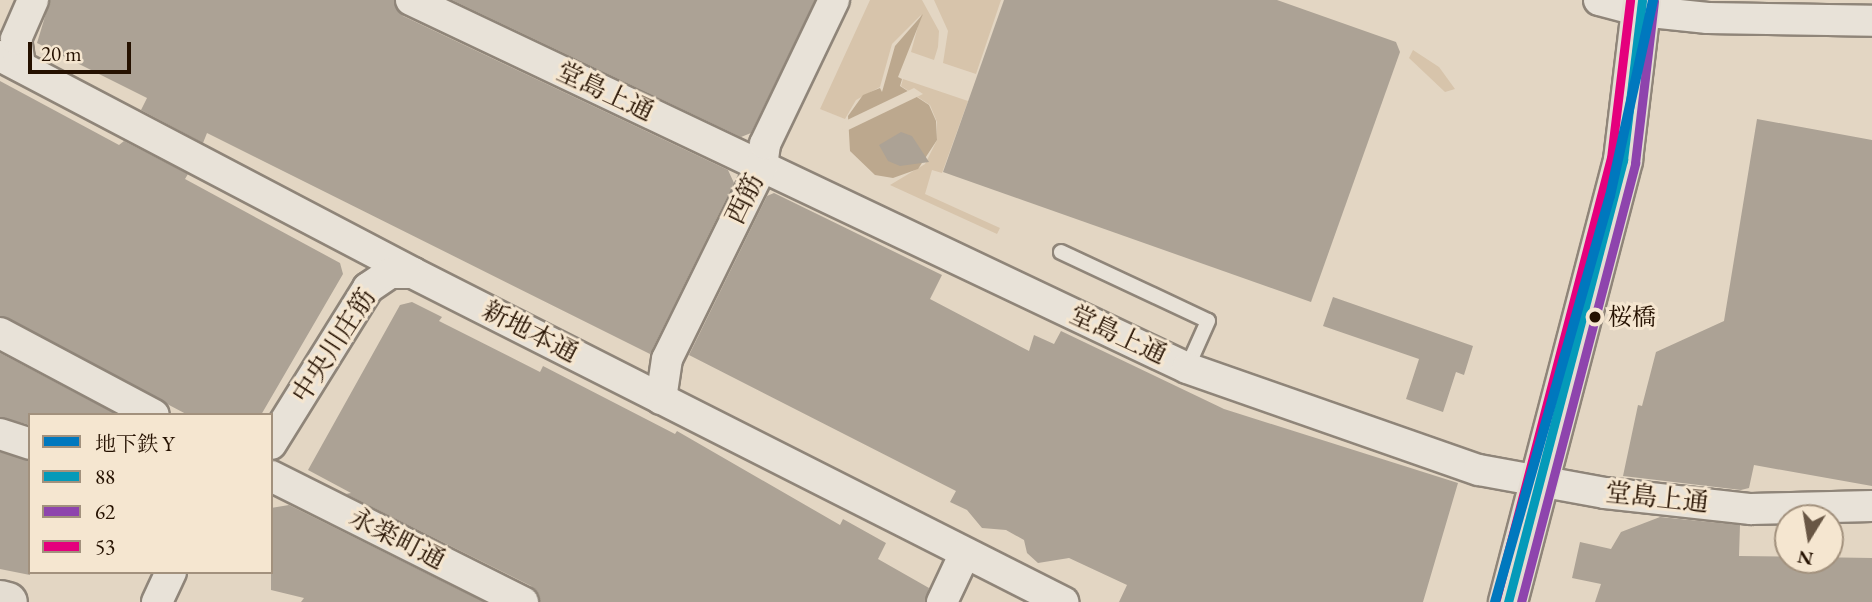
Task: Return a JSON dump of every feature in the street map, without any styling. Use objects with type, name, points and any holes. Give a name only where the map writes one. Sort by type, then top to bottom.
[{"type":"main road","points":[[1508,602],[1623,160],[1641,6]]},
{"type":"main road","points":[[0,600],[8,602]]},
{"type":"street","points":[[10,61],[16,39],[33,0]]},
{"type":"street","name":"堂島上通","points":[[411,0],[1187,368],[1479,470],[1605,493],[1751,509],[1872,506]]},
{"type":"street","name":"西筋","points":[[661,399],[667,359],[762,166],[765,144],[834,0]]},
{"type":"street","points":[[1599,0],[1708,18],[1872,21]]},
{"type":"street","name":"新地本通","points":[[10,61],[413,273],[1063,602]]},
{"type":"street","name":"中央川庄筋","points":[[273,441],[364,293],[390,273],[413,273]]},
{"type":"street","points":[[0,333],[150,413]]},
{"type":"street","points":[[0,434],[28,443]]},
{"type":"street","name":"永楽町通","points":[[273,477],[523,602]]},
{"type":"street","points":[[942,602],[965,553]]},
{"type":"street","points":[[157,602],[170,574]]},
{"type":"lane","points":[[1061,252],[1208,321],[1187,368]]},
{"type":"shaded area","points":[[870,0],[922,0],[939,31],[938,47],[934,60],[911,52],[921,15],[892,44],[880,87],[856,100],[845,119],[820,109]]},
{"type":"shaded area","points":[[934,0],[1001,0],[976,74],[943,63],[948,31]]},
{"type":"shaded area","points":[[923,14],[898,77],[902,79],[900,86],[929,105],[936,121],[937,140],[918,169],[893,178],[875,175],[850,151],[848,116],[863,95],[880,88],[882,92],[895,46]]},
{"type":"shaded area","points":[[1413,50],[1439,67],[1455,89],[1445,92],[1409,58]]},
{"type":"shaded area","points":[[903,79],[968,101],[942,173],[932,170],[925,194],[1000,228],[997,234],[890,185],[925,164],[937,140],[937,122],[930,105],[901,86]]},
{"type":"pier","points":[[914,88],[923,94],[842,133],[843,122]]},
{"type":"building","points":[[50,0],[394,0],[403,16],[728,170],[734,183],[650,354],[207,133],[203,143],[141,110],[147,98],[37,43]]},
{"type":"building","points":[[452,0],[815,0],[751,133],[741,137]]},
{"type":"building","points":[[1004,0],[1277,0],[1396,42],[1400,52],[1311,302],[943,172]]},
{"type":"building","points":[[0,81],[119,145],[124,141],[188,174],[185,179],[340,263],[343,274],[262,413],[184,413],[0,316]]},
{"type":"building","points":[[1757,119],[1872,140],[1872,486],[1754,465],[1749,488],[1741,490],[1623,476],[1638,405],[1642,406],[1656,352],[1724,321]]},
{"type":"building","points":[[901,132],[912,136],[929,162],[900,166],[888,161],[879,145]]},
{"type":"building","points":[[774,193],[942,275],[930,299],[1029,351],[1034,335],[1054,344],[1061,331],[1224,409],[1458,483],[1423,602],[1119,602],[1127,585],[1069,558],[1038,563],[1027,553],[1024,540],[1006,530],[982,528],[967,510],[950,502],[956,491],[689,355],[767,196]]},
{"type":"building","points":[[1333,297],[1473,346],[1464,375],[1456,372],[1443,412],[1406,399],[1419,359],[1323,326]]},
{"type":"building","points":[[412,302],[442,317],[439,321],[540,372],[543,366],[675,434],[677,431],[840,525],[843,519],[886,543],[878,559],[929,588],[925,602],[540,602],[531,586],[346,494],[351,493],[308,470],[400,305]]},
{"type":"building","points":[[0,353],[114,413],[28,413],[28,424],[0,417]]},
{"type":"building","points":[[0,452],[28,460],[30,575],[0,569]]},
{"type":"building","points":[[289,505],[484,602],[301,602],[304,598],[271,590],[273,508]]},
{"type":"building","points":[[1660,517],[1740,525],[1739,556],[1774,557],[1774,574],[1844,574],[1844,558],[1872,558],[1872,602],[1595,602],[1601,584],[1572,578],[1580,542],[1611,549],[1621,532]]},
{"type":"metro line","name":"Y","points":[[1495,602],[1610,196],[1653,0]]},
{"type":"transit line","name":"53","points":[[1496,599],[1611,158],[1630,0]]},
{"type":"transit line","name":"88","points":[[1508,602],[1623,160],[1642,0]]},
{"type":"transit line","name":"62","points":[[1521,602],[1635,163],[1654,1]]},
{"type":"place","name":"桜橋","points":[[1595,317]]}]
